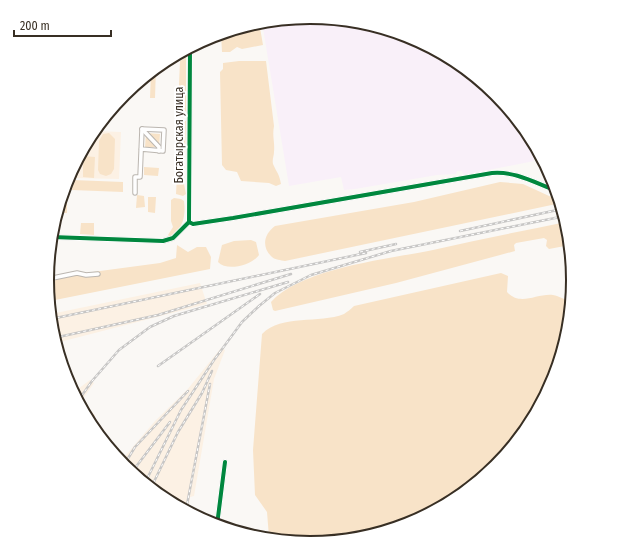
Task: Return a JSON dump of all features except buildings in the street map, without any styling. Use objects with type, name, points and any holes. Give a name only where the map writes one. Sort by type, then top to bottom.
[{"type":"street","name":"Богатырская улица","points":[[189,222],[190,54]]},
{"type":"street","points":[[141,150],[163,151],[164,130],[142,129]]},
{"type":"street","points":[[135,193],[135,177],[140,177],[142,129]]},
{"type":"street","points":[[142,129],[159,147],[159,150]]},
{"type":"street","points":[[58,237],[163,241],[173,238],[189,222],[193,224],[233,218],[500,172],[516,175],[549,188]]},
{"type":"street","points":[[54,278],[77,273],[89,275],[98,274]]},
{"type":"street","points":[[218,519],[225,462]]},
{"type":"shaded area","points":[[310,24],[344,26],[377,33],[424,50],[453,67],[492,99],[514,124],[532,152],[534,161],[463,175],[462,171],[457,171],[456,174],[437,175],[355,189],[344,190],[341,177],[289,186],[263,29],[277,26]]},
{"type":"shaded area","points":[[260,29],[263,45],[242,49],[237,47],[230,52],[222,52],[221,40]]},
{"type":"shaded area","points":[[186,57],[186,111],[181,113],[179,112],[178,108],[180,61]]},
{"type":"shaded area","points":[[239,61],[266,61],[274,126],[273,164],[279,175],[281,184],[276,186],[269,183],[241,181],[237,172],[226,170],[222,165],[220,72],[223,69],[223,63]]},
{"type":"shaded area","points":[[156,76],[155,98],[150,98],[151,81]]},
{"type":"shaded area","points":[[180,120],[186,121],[184,184],[186,194],[183,196],[176,194]]},
{"type":"shaded area","points":[[102,131],[121,132],[119,179],[76,178],[89,152]]},
{"type":"shaded area","points":[[109,133],[115,139],[114,169],[111,174],[106,176],[100,174],[98,170],[99,141],[103,134]]},
{"type":"shaded area","points":[[146,133],[160,134],[159,147],[145,147]]},
{"type":"shaded area","points":[[87,156],[95,157],[94,178],[83,177],[83,163]]},
{"type":"shaded area","points":[[144,167],[159,168],[158,176],[144,175]]},
{"type":"shaded area","points":[[75,180],[123,182],[123,192],[72,190]]},
{"type":"shaded area","points":[[500,182],[523,184],[553,198],[555,204],[285,261],[273,258],[266,249],[266,237],[275,226],[414,202]]},
{"type":"shaded area","points":[[137,195],[144,196],[145,207],[136,208]]},
{"type":"shaded area","points":[[148,197],[156,197],[155,213],[148,212]]},
{"type":"shaded area","points":[[174,198],[184,201],[184,217],[181,226],[170,237],[168,235],[173,227],[171,221],[171,200]]},
{"type":"shaded area","points":[[67,201],[67,213],[63,213]]},
{"type":"shaded area","points":[[81,223],[94,223],[94,235],[80,234]]},
{"type":"shaded area","points":[[560,223],[564,246],[549,249],[546,246],[547,240],[544,238],[516,243],[514,245],[515,251],[396,283],[275,311],[273,310],[271,302],[285,290],[324,273],[370,261],[433,250]]},
{"type":"shaded area","points":[[251,240],[256,242],[259,255],[256,259],[233,267],[227,267],[218,262],[222,245],[234,241]]},
{"type":"shaded area","points":[[177,245],[188,252],[197,247],[206,247],[211,257],[210,269],[55,300],[54,281],[85,273],[160,263],[176,258]]},
{"type":"shaded area","points":[[501,273],[508,276],[507,292],[517,299],[553,295],[566,300],[562,330],[558,346],[547,378],[532,408],[514,436],[503,449],[492,461],[466,483],[453,493],[424,510],[377,527],[344,534],[310,536],[269,532],[267,512],[255,495],[253,450],[262,334],[270,328],[280,324],[323,319],[344,314],[354,306]]},
{"type":"shaded area","points":[[200,283],[207,304],[62,341],[57,313]]},
{"type":"shaded area","points":[[221,348],[225,350],[214,379],[194,496],[190,497],[189,506],[168,493],[125,456],[155,421],[187,390]]},
{"type":"shaded area","points":[[90,380],[94,383],[84,398],[79,388]]},
{"type":"railway","points":[[460,231],[557,210]]},
{"type":"railway","points":[[148,477],[181,410],[214,360],[242,322],[275,293],[311,275],[391,251],[559,217]]},
{"type":"railway","points":[[360,252],[396,244]]},
{"type":"railway","points":[[58,318],[366,253]]},
{"type":"railway","points":[[61,337],[158,315],[291,274]]},
{"type":"railway","points":[[82,395],[92,381],[119,350],[150,327],[174,316],[288,282]]},
{"type":"railway","points":[[158,366],[260,294]]},
{"type":"railway","points":[[154,482],[178,432],[202,393],[212,371]]},
{"type":"railway","points":[[187,505],[210,384]]},
{"type":"railway","points":[[127,459],[135,447],[188,391]]},
{"type":"railway","points":[[136,467],[170,422]]},
{"type":"cycle path","points":[[189,222],[190,54]]},
{"type":"cycle path","points":[[189,222],[193,224],[233,218],[492,173],[517,176],[549,188]]},
{"type":"cycle path","points":[[58,237],[163,241],[173,238],[189,222]]},
{"type":"cycle path","points":[[218,519],[225,462]]}]
